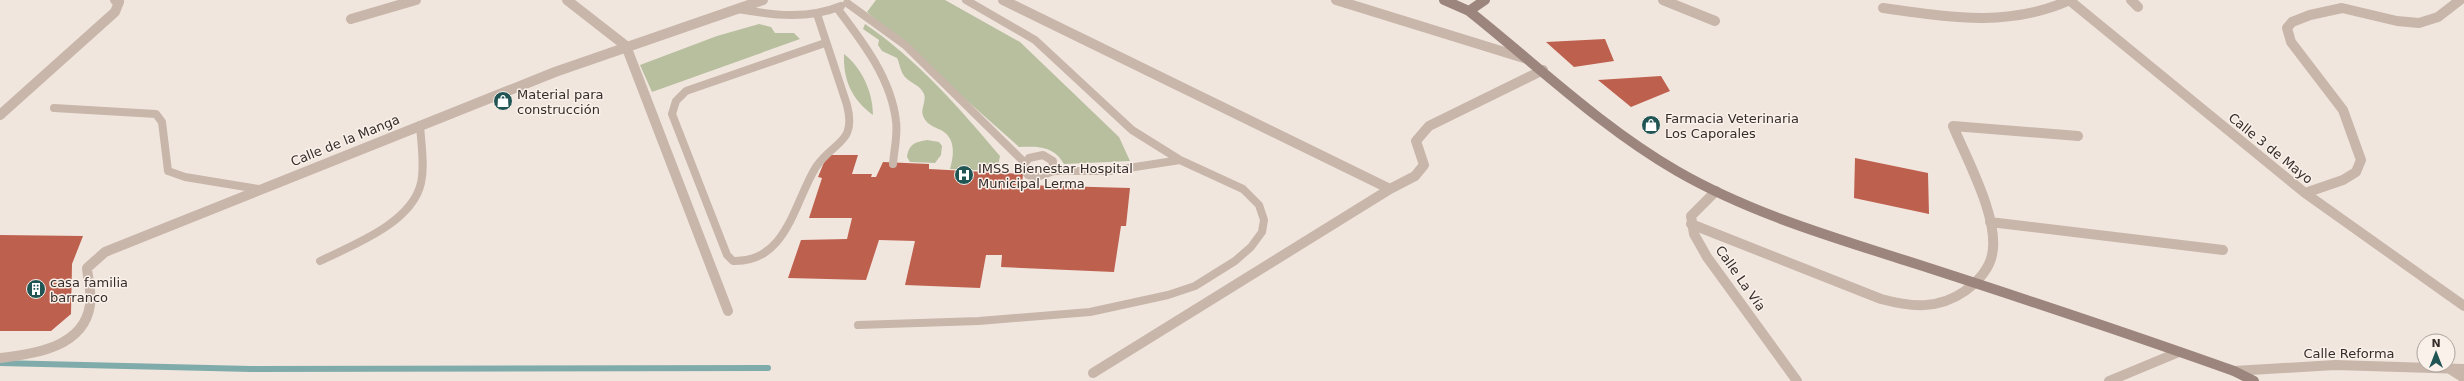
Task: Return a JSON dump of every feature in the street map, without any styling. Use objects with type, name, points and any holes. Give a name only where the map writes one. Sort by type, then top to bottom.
[{"type":"main road","points":[[1469,11],[1485,0]]},
{"type":"main road","points":[[1447,1],[1469,11],[1641,148],[1716,191],[1795,225],[2102,324],[2234,371],[2254,381]]},
{"type":"street","points":[[0,115],[115,12],[118,7],[118,2],[115,0]]},
{"type":"street","points":[[351,19],[416,0]]},
{"type":"street","points":[[567,0],[626,46],[728,311]]},
{"type":"street","name":"Calle de la Manga","points":[[0,358],[42,352],[77,332],[86,319],[90,304],[87,268],[99,255],[136,238],[420,125],[626,46],[763,0]]},
{"type":"street","points":[[1003,0],[1390,189]]},
{"type":"street","points":[[1336,0],[1533,61]]},
{"type":"street","points":[[1663,0],[1715,21]]},
{"type":"street","points":[[1883,8],[1932,15],[1993,18],[2035,14],[2056,8],[2069,0]]},
{"type":"street","name":"Calle 3 de Mayo","points":[[2069,0],[2305,193],[2464,306]]},
{"type":"street","points":[[2131,0],[2138,7]]},
{"type":"street","points":[[2305,193],[2343,180],[2356,172],[2361,160],[2343,110],[2292,42],[2287,28],[2292,22],[2341,8],[2355,10],[2390,20],[2421,22],[2431,21],[2460,0]]},
{"type":"street","points":[[1093,373],[1390,189],[1415,176],[1424,165],[1416,141],[1429,126],[1543,70]]},
{"type":"street","points":[[1716,191],[1691,216],[1691,224],[1874,296],[1910,307],[1929,307],[1946,302],[1976,284],[1986,268],[1993,250],[1990,222],[1953,126],[2078,136]]},
{"type":"street","points":[[1990,222],[2223,250]]},
{"type":"street","name":"Calle La Vía","points":[[1691,224],[1707,257],[1797,381]]},
{"type":"street","points":[[2109,381],[2179,352]]},
{"type":"street","name":"Calle Reforma","points":[[2234,371],[2335,365],[2416,368]]},
{"type":"lane","points":[[858,325],[979,321],[1090,312],[1168,295],[1195,286],[1235,261],[1251,247],[1262,232],[1264,220],[1259,205],[1242,189],[1180,160],[1132,130],[1035,40],[966,0]]},
{"type":"lane","points":[[738,9],[774,15],[817,14],[837,8],[849,2],[911,49],[1024,162]]},
{"type":"lane","points":[[837,8],[868,50],[885,82],[892,102],[896,122],[893,164]]},
{"type":"lane","points":[[817,14],[825,43],[848,106],[850,125],[847,137],[823,157],[814,171],[792,225],[785,236],[774,246],[750,260],[733,261],[727,255],[672,114],[672,106],[677,98],[686,91],[825,43]]},
{"type":"lane","points":[[54,108],[156,114],[162,122],[168,171],[185,177],[258,189]]},
{"type":"lane","points":[[320,261],[391,225],[410,205],[420,185],[420,125]]},
{"type":"lane","points":[[1052,171],[1053,161],[1043,155],[1029,158],[1024,162],[1023,171],[1033,177],[1047,175],[1052,171],[1084,172],[1131,169],[1180,160]]},
{"type":"green space","points":[[876,0],[945,0],[1020,42],[1119,137],[1130,161],[1064,164],[1060,158],[1045,148],[1019,147],[867,12]]},
{"type":"green space","points":[[759,24],[771,27],[775,33],[794,33],[800,39],[652,92],[640,65],[717,36]]},
{"type":"green space","points":[[865,24],[920,69],[969,120],[1000,156],[997,171],[950,169],[953,147],[946,133],[929,124],[924,118],[922,112],[925,100],[924,94],[904,76],[897,58],[882,51],[878,45],[879,40],[863,29]]},
{"type":"green space","points":[[844,54],[861,73],[869,89],[873,115],[859,103],[850,89],[845,72]]},
{"type":"green space","points":[[927,140],[939,142],[942,146],[941,155],[935,163],[910,162],[907,157],[911,146]]},
{"type":"building","points":[[1605,39],[1614,61],[1574,67],[1546,42]]},
{"type":"building","points":[[1661,76],[1670,91],[1631,107],[1598,80]]},
{"type":"building","name":"IMSS Bienestar Hospital Municipal Lerma","points":[[827,155],[858,155],[852,174],[872,174],[871,177],[876,177],[883,162],[929,164],[929,169],[1023,174],[1022,185],[1130,188],[1126,226],[1121,226],[1114,272],[1001,267],[1002,255],[986,255],[980,288],[905,285],[915,241],[879,240],[866,280],[788,278],[801,240],[847,239],[852,218],[809,218],[822,178],[818,177]]},
{"type":"building","points":[[1855,158],[1928,173],[1929,214],[1854,198]]},
{"type":"building","name":"casa familia barranco","points":[[0,235],[83,236],[72,264],[71,314],[51,331],[0,331]]},
{"type":"waterway","points":[[0,363],[251,369],[768,368]]},
{"type":"place","name":"Material para construcción","points":[[503,101]]},
{"type":"place","name":"Farmacia Veterinaria Los Caporales","points":[[1651,125]]},
{"type":"place","name":"IMSS Bienestar Hospital Municipal Lerma","points":[[964,175]]},
{"type":"place","name":"casa familia barranco","points":[[36,289]]}]
